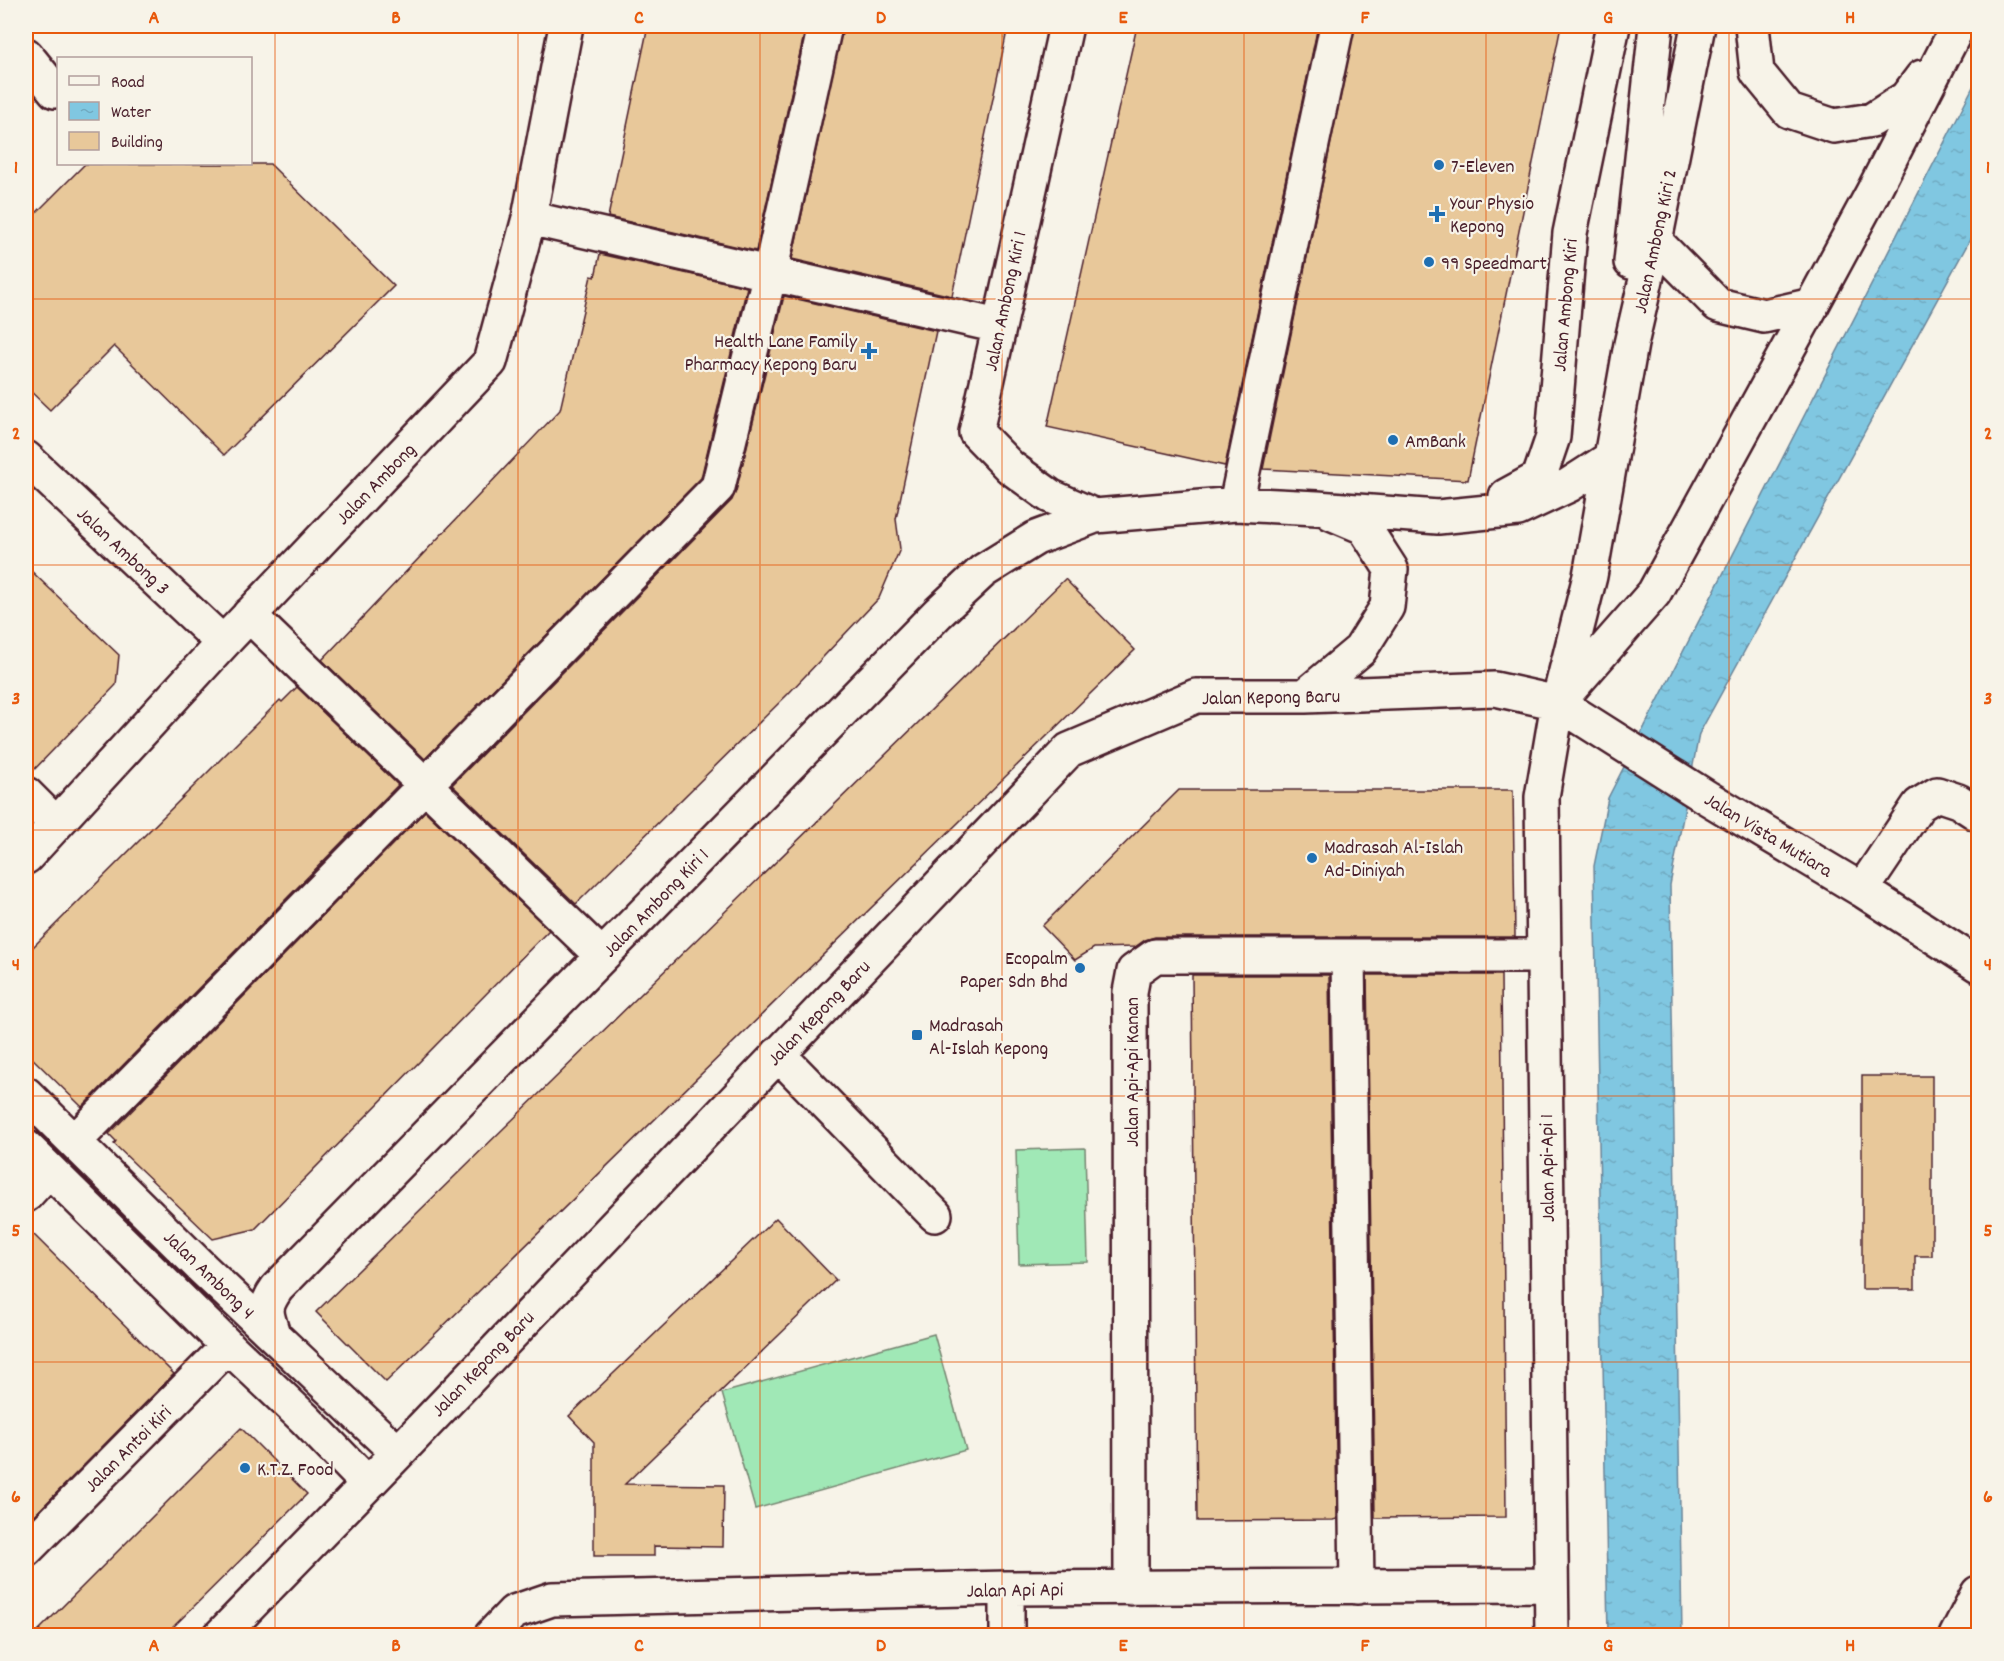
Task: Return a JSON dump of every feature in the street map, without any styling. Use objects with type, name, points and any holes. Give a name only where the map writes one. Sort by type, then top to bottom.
[{"type":"street","name":"Jalan Ambong","points":[[26,857],[249,615],[490,362],[529,218],[566,26]]},
{"type":"street","points":[[75,1141],[718,487],[770,273],[825,26]]},
{"type":"street","name":"Jalan Ambong Kiri 1","points":[[1066,26],[976,432],[1010,467],[1050,496],[1095,516]]},
{"type":"street","points":[[1236,504],[1337,26]]},
{"type":"street","name":"Jalan Ambong Kiri","points":[[1438,517],[1506,496],[1539,478],[1553,437],[1570,233],[1612,26]]},
{"type":"street","name":"Jalan Ambong Kiri 2","points":[[1611,458],[1656,26]]},
{"type":"street","name":"Jalan Ambong Kiri 2","points":[[1558,703],[1590,576],[1631,344],[1655,241],[1698,26]]},
{"type":"street","points":[[1752,26],[1757,72],[1789,111],[1834,126],[1872,120],[1906,98],[1955,33]]},
{"type":"street","points":[[1558,703],[1654,593],[1874,192],[1955,33]]},
{"type":"street","points":[[26,56],[55,91]]},
{"type":"street","points":[[529,218],[998,326]]},
{"type":"street","points":[[1655,241],[1718,305],[1764,315],[1812,305]]},
{"type":"street","name":"Jalan Ambong 3","points":[[26,458],[223,643]]},
{"type":"street","name":"Jalan Ambong Kiri 1","points":[[273,1334],[266,1303],[277,1288],[938,613],[983,571],[1036,538],[1095,516],[1236,504],[1438,517],[1518,509],[1569,485],[1611,458]]},
{"type":"street","points":[[1305,696],[1360,650],[1387,607],[1391,569],[1364,527],[1317,508]]},
{"type":"street","points":[[249,615],[603,956]]},
{"type":"street","name":"Jalan Kepong Baru","points":[[219,1635],[398,1453],[1069,750],[1196,696],[1305,696],[1495,689],[1558,703]]},
{"type":"street","name":"Jalan Vista Mutiara","points":[[1558,703],[1706,797],[1862,890],[1978,965]]},
{"type":"street","name":"Jalan Api-Api 1","points":[[1552,1635],[1542,797],[1558,703]]},
{"type":"street","points":[[26,794],[55,823]]},
{"type":"street","points":[[1862,890],[1919,806],[1937,794],[1958,801],[1978,814]]},
{"type":"street","name":"Jalan Api-Api Kanan","points":[[1131,1588],[1130,992],[1134,971],[1155,956],[1543,956]]},
{"type":"street","points":[[1348,957],[1357,1587]]},
{"type":"street","points":[[778,1054],[935,1215]]},
{"type":"street","name":"Jalan Ambong 4","points":[[26,1094],[203,1269],[398,1453]]},
{"type":"street","name":"Jalan Ambong 4","points":[[26,1147],[305,1419],[367,1483]]},
{"type":"street","points":[[26,1195],[49,1170]]},
{"type":"street","name":"Jalan Antoi Kiri","points":[[26,1550],[228,1346]]},
{"type":"street","name":"Jalan Api Api","points":[[491,1635],[514,1612],[552,1599],[1007,1588],[1551,1585]]},
{"type":"street","points":[[1007,1588],[1007,1635]]},
{"type":"street","points":[[1956,1635],[1978,1593]]},
{"type":"green space","points":[[1085,1148],[1088,1262],[1019,1264],[1016,1150]]},
{"type":"green space","points":[[934,1334],[966,1450],[755,1509],[722,1393]]},
{"type":"water","points":[[1978,77],[1978,225],[1699,734],[1670,885],[1682,1635],[1608,1636],[1594,866],[1608,798]]},
{"type":"building","points":[[648,26],[806,26],[756,251],[608,217]]},
{"type":"building","points":[[843,26],[1008,26],[952,296],[792,259]]},
{"type":"building","points":[[1137,26],[1318,26],[1225,466],[1047,427]]},
{"type":"building","points":[[1355,26],[1561,26],[1468,480],[1263,469]]},
{"type":"building","points":[[270,164],[394,286],[224,455],[114,346],[50,410],[26,387],[26,223],[84,165]]},
{"type":"building","points":[[600,254],[747,287],[701,478],[425,759],[322,660],[560,410],[591,276],[595,277]]},
{"type":"building","points":[[784,296],[936,331],[896,519],[900,549],[879,598],[788,694],[576,904],[452,785],[732,500]]},
{"type":"building","points":[[26,566],[119,655],[116,685],[28,776],[26,776]]},
{"type":"building","points":[[1065,579],[1135,650],[386,1382],[316,1312]]},
{"type":"building","points":[[297,687],[398,785],[82,1107],[26,1052],[26,954],[280,700],[282,702]]},
{"type":"building","name":"Madrasah Al-Islah Ad-Diniyah","points":[[1179,790],[1513,790],[1515,937],[1155,937],[1135,947],[1094,948],[1075,960],[1042,926]]},
{"type":"building","points":[[425,811],[549,930],[255,1229],[213,1239],[114,1144],[116,1141],[109,1134]]},
{"type":"building","points":[[1192,975],[1329,975],[1337,1519],[1197,1521]]},
{"type":"building","points":[[1367,975],[1501,975],[1506,1517],[1375,1518]]},
{"type":"building","points":[[1862,1076],[1932,1076],[1932,1256],[1915,1256],[1915,1289],[1862,1289]]},
{"type":"building","points":[[776,1218],[836,1280],[625,1484],[724,1485],[723,1547],[654,1546],[654,1556],[594,1556],[594,1442],[569,1416]]},
{"type":"building","points":[[26,1227],[174,1374],[26,1524]]},
{"type":"building","points":[[241,1428],[307,1494],[165,1635],[34,1635]]},
{"type":"place","name":"7-Eleven","points":[[1439,165]]},
{"type":"place","name":"Your Physio Kepong","points":[[1437,214]]},
{"type":"place","name":"99 Speedmart","points":[[1429,262]]},
{"type":"place","name":"Health Lane Family Pharmacy Kepong Baru","points":[[869,351]]},
{"type":"place","name":"AmBank","points":[[1393,440]]},
{"type":"place","name":"Madrasah Al-Islah Ad-Diniyah","points":[[1312,858]]},
{"type":"place","name":"Ecopalm Paper Sdn Bhd","points":[[1080,968]]},
{"type":"place","name":"Madrasah Al-Islah Kepong","points":[[917,1035]]},
{"type":"place","name":"K.T.Z. Food","points":[[245,1468]]}]
